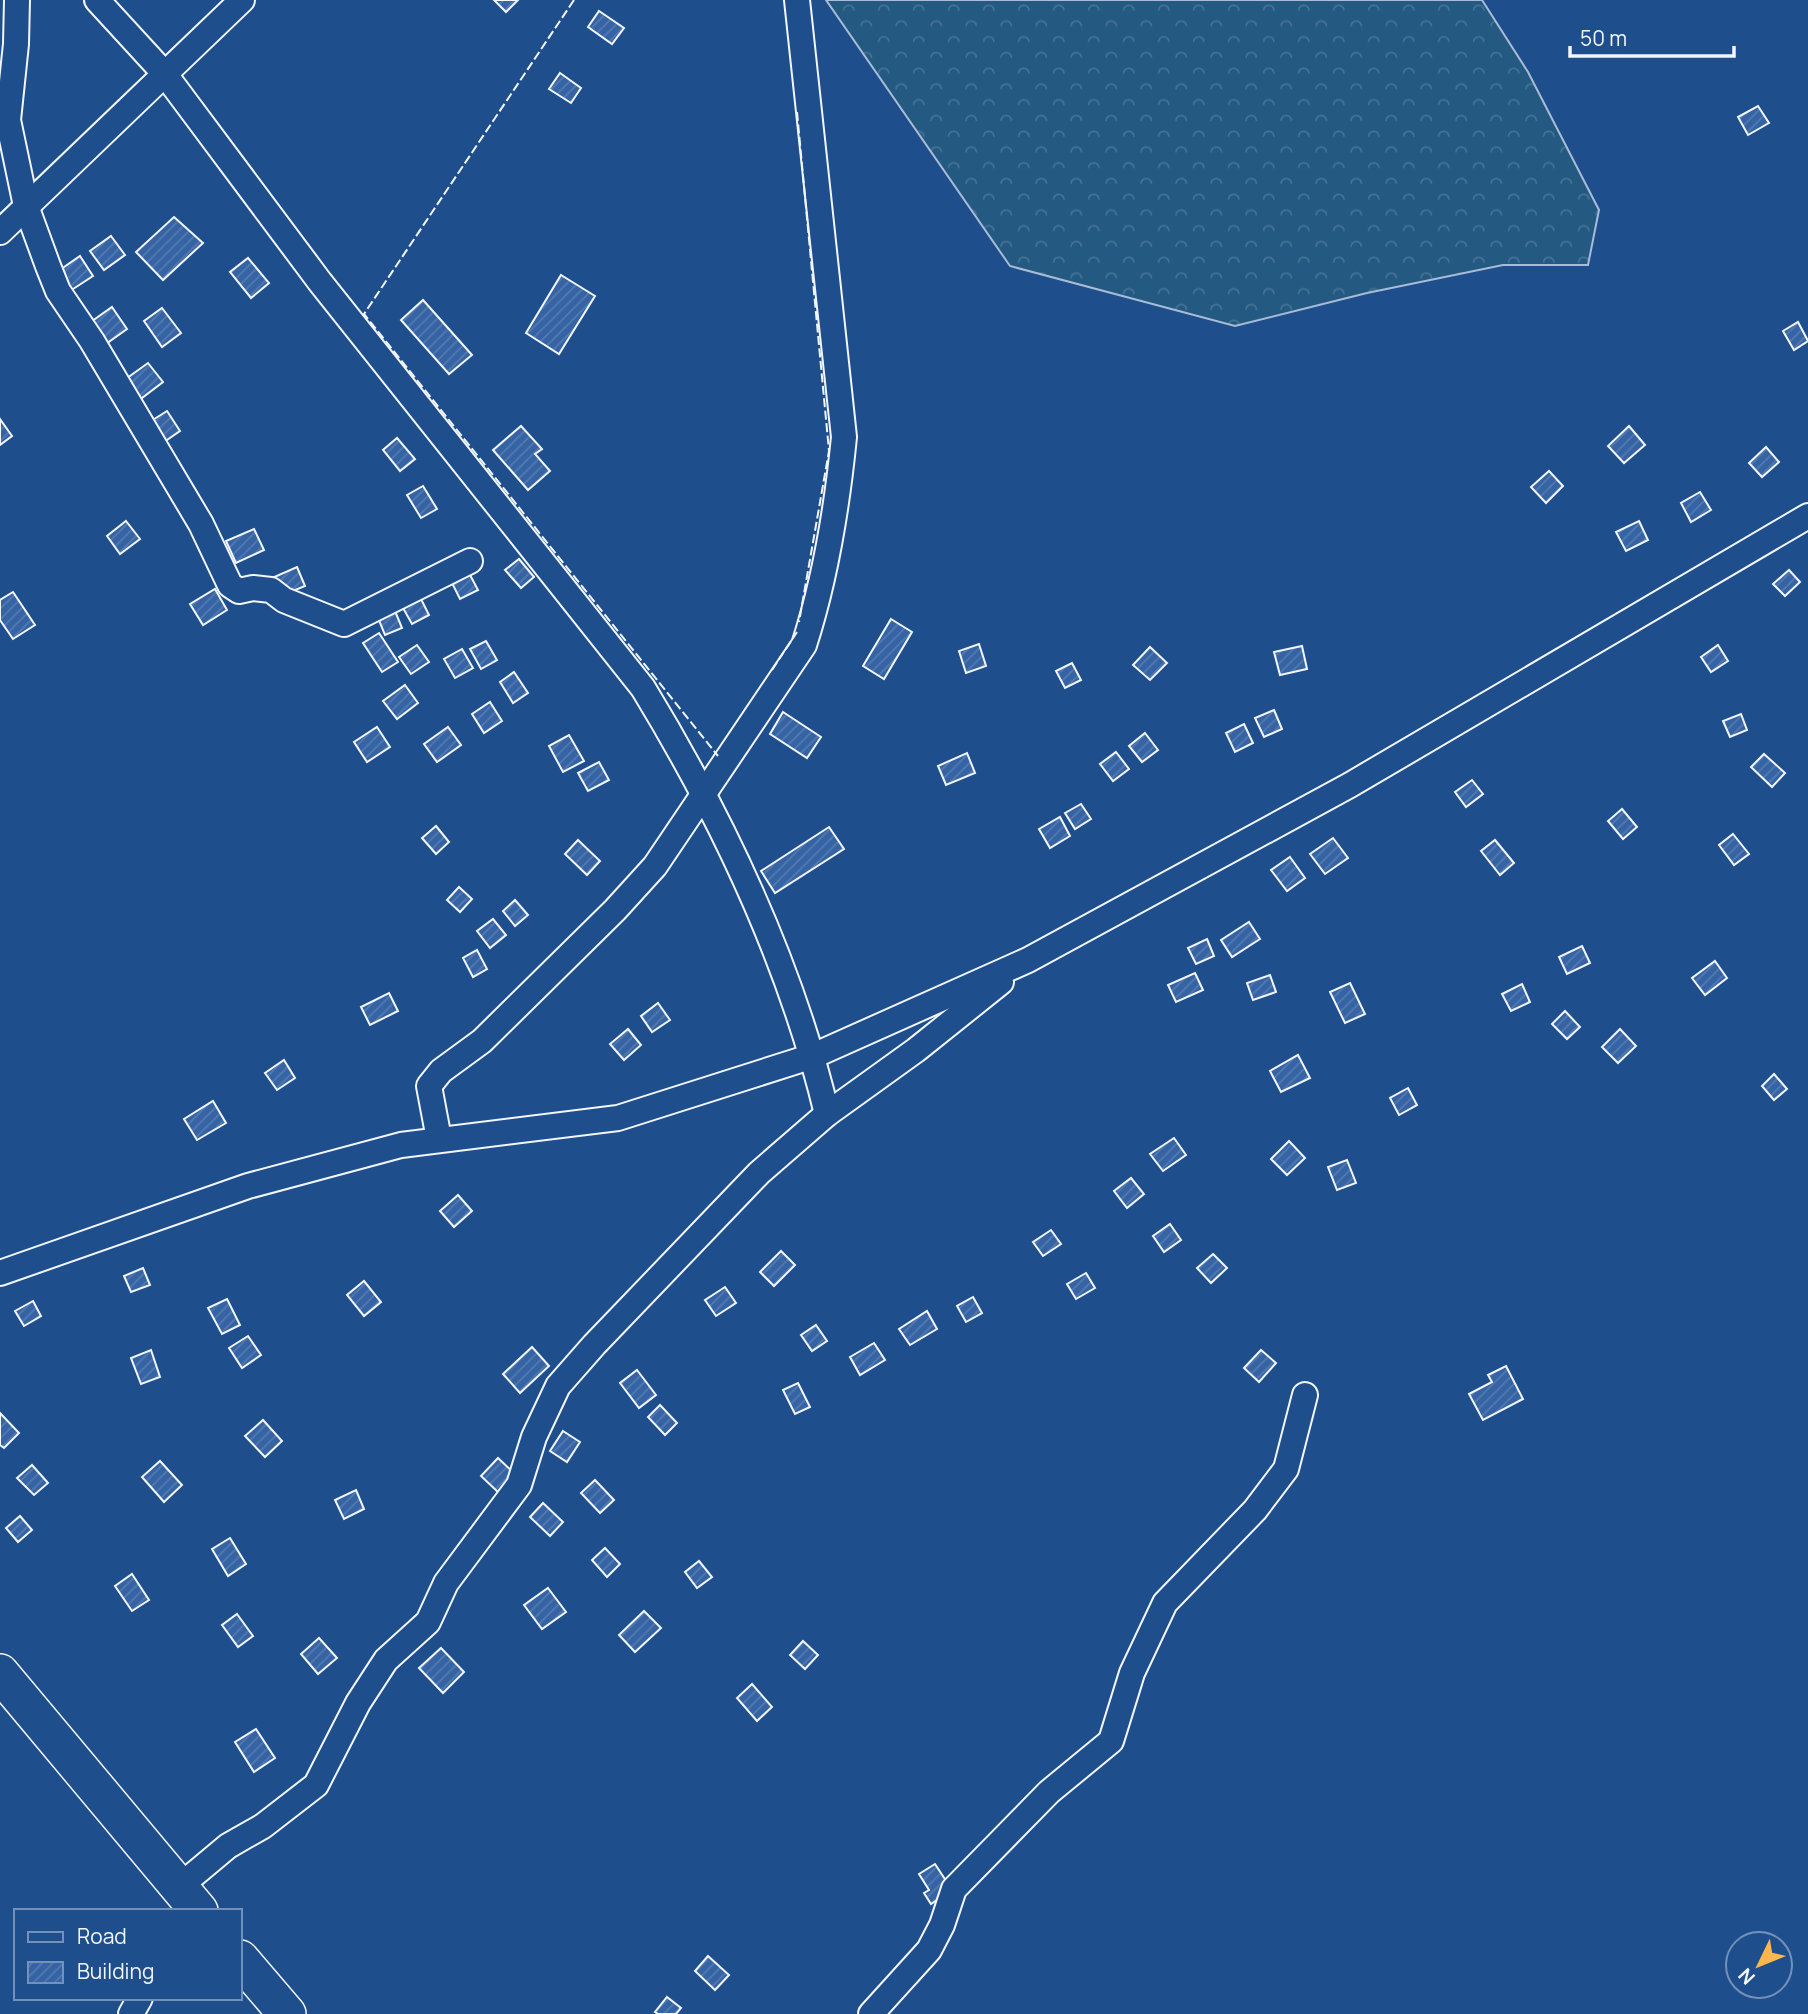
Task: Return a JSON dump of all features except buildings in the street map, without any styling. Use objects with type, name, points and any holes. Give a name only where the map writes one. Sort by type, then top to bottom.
[{"type":"highway","points":[[0,1672],[188,1902]]},
{"type":"highway","points":[[242,1961],[287,2014]]},
{"type":"street","points":[[17,0],[16,44],[4,116],[26,206],[58,292],[92,341],[201,524],[230,585],[239,591],[253,588],[271,590],[284,600],[344,624],[470,561]]},
{"type":"street","points":[[97,0],[164,73],[320,282],[643,688],[679,748],[747,880],[782,964],[813,1056],[827,1114]]},
{"type":"street","points":[[0,232],[242,0]]},
{"type":"street","points":[[439,1139],[429,1086],[441,1072],[482,1041],[615,910],[655,866],[804,645],[815,612],[837,507],[844,437],[797,0]]},
{"type":"street","points":[[0,1273],[248,1186],[401,1145],[618,1118],[813,1056],[1028,960],[1350,785],[1808,516]]},
{"type":"street","points":[[188,1902],[228,1846],[263,1826],[316,1785],[358,1703],[386,1660],[428,1622],[446,1583],[519,1485],[534,1437],[558,1386],[697,1234],[759,1173],[827,1114],[916,1050],[1028,960]]},
{"type":"street","points":[[870,2014],[929,1950],[942,1925],[954,1889],[1049,1792],[1111,1741],[1132,1672],[1165,1603],[1255,1510],[1286,1469],[1305,1395]]},
{"type":"green space","points":[[826,0],[1482,0],[1528,72],[1599,210],[1588,265],[1503,265],[1367,293],[1235,326],[1010,266]]},
{"type":"fence","points":[[574,0],[364,314],[718,756]]},
{"type":"fence","points":[[797,112],[829,451],[799,622]]},
{"type":"fence","points":[[772,670],[797,632]]}]
